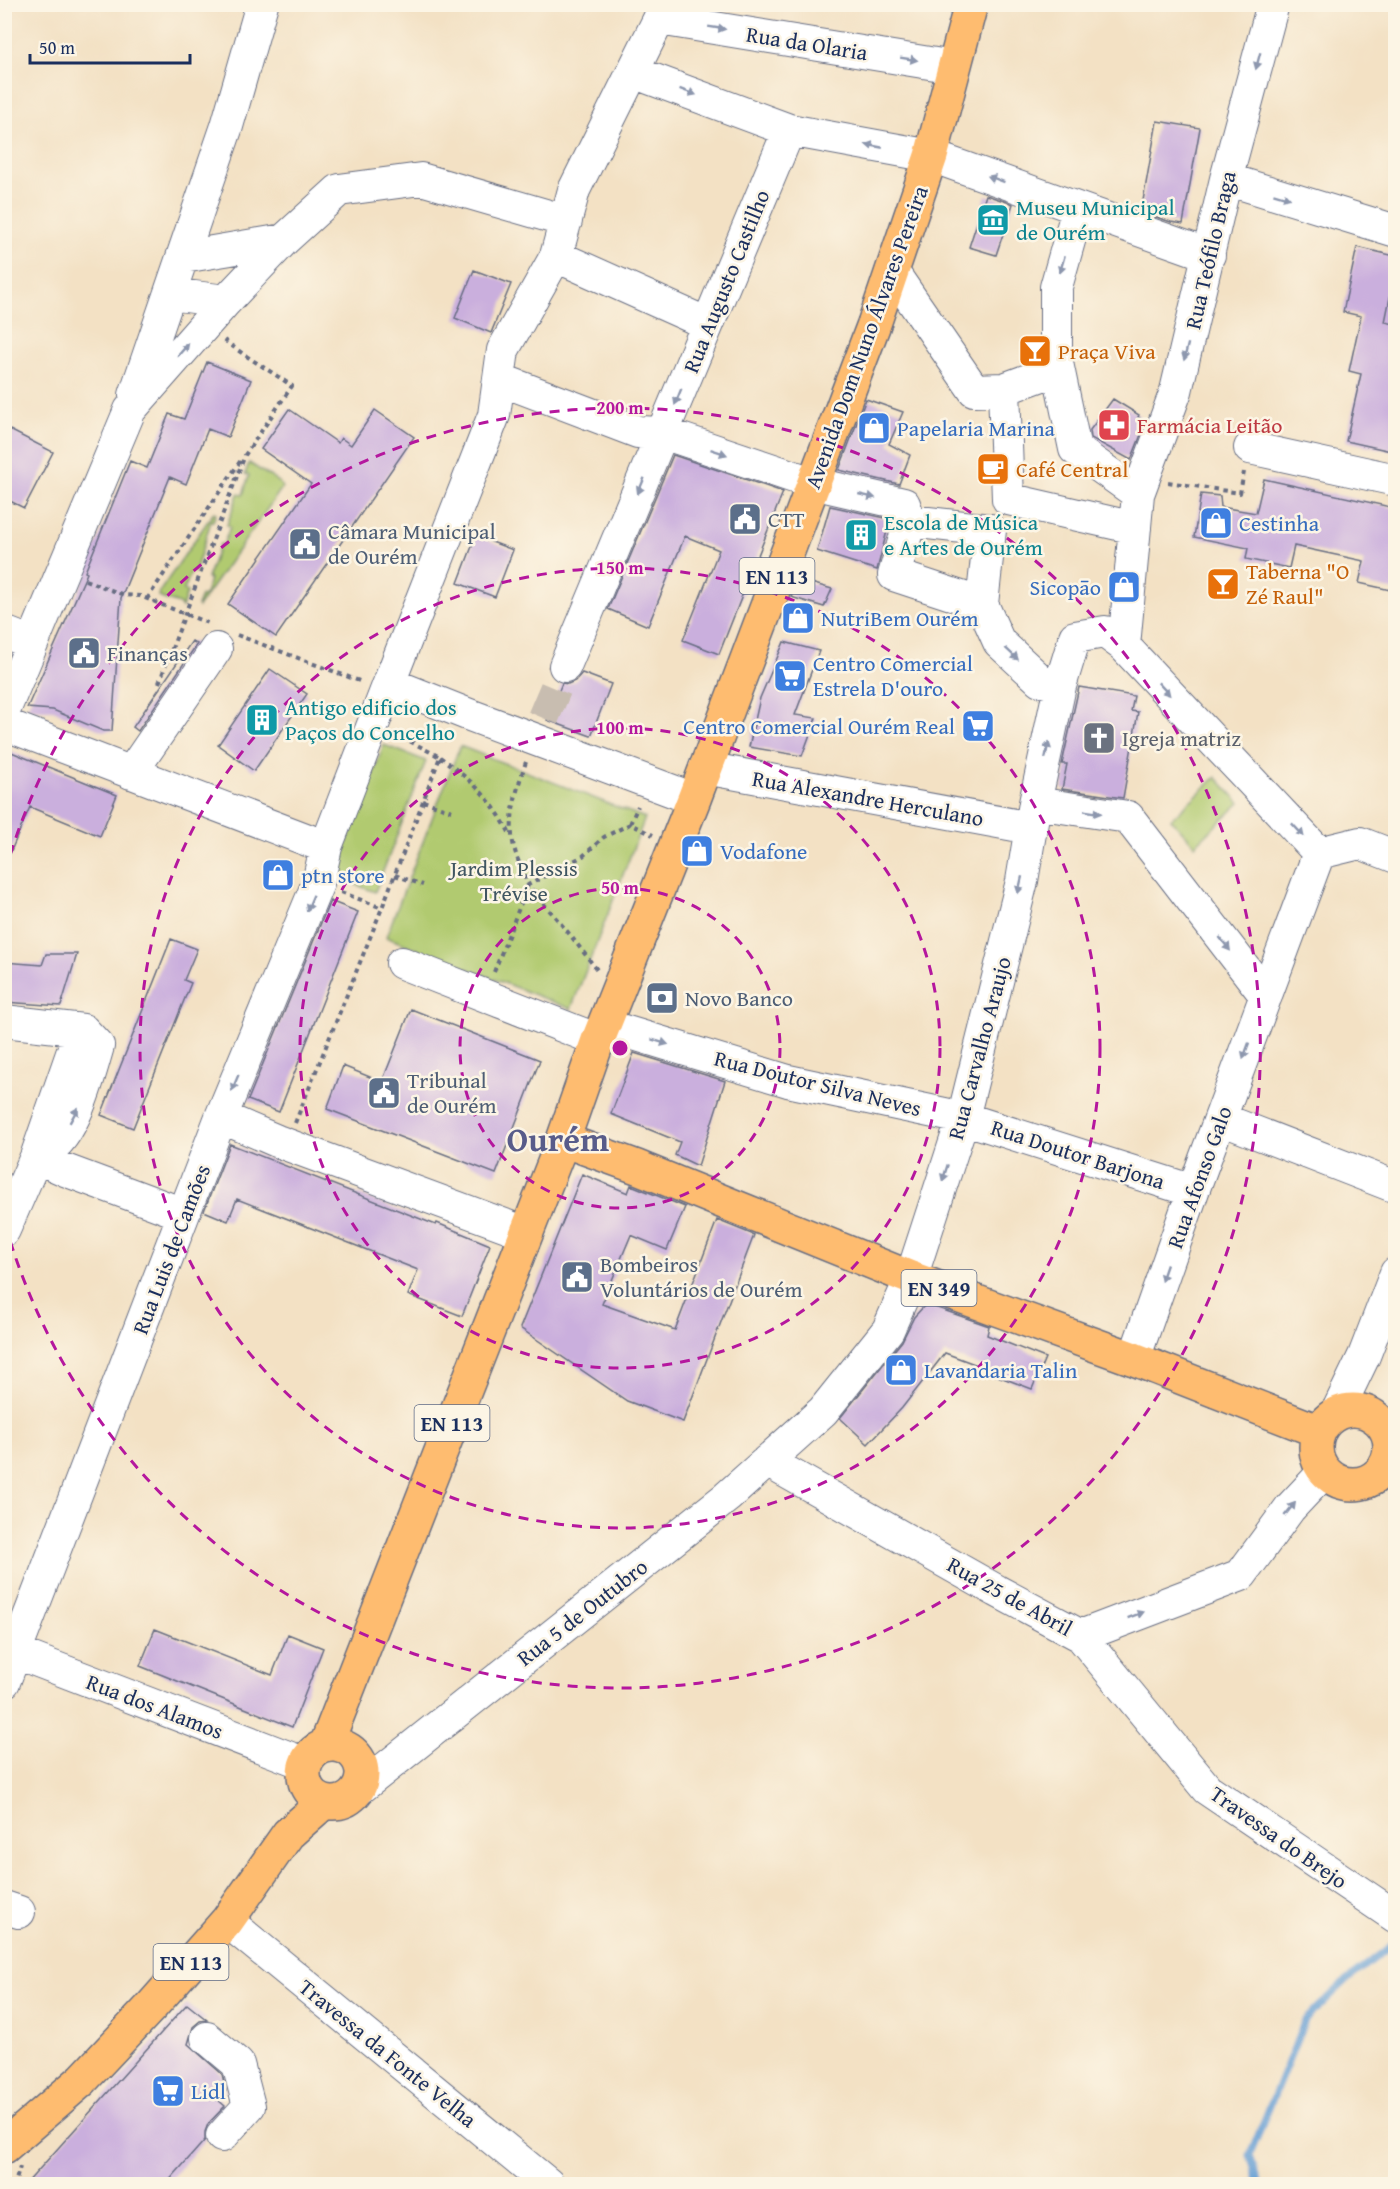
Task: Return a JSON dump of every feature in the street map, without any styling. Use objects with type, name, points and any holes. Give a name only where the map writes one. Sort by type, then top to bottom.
[{"type":"main road","name":"Avenida Dom Nuno Álvares Pereira","points":[[333,1771],[341,1706],[563,1140],[601,1032],[694,799],[874,324],[932,156],[971,4]]},
{"type":"main road","name":"EN 349","points":[[563,1140],[637,1167],[911,1278],[1134,1359],[1339,1418],[1382,1421],[1391,1440],[1392,1462],[1372,1480],[1347,1484],[1324,1472]]},
{"type":"main road","points":[[1324,1472],[1315,1453],[1339,1418]]},
{"type":"main road","name":"EN 113","points":[[4,2147],[82,2080],[227,1921],[333,1771]]},
{"type":"main road","name":"EN 113","points":[[4,2126],[82,2080]]},
{"type":"street","points":[[4,711],[18,637],[62,571],[130,410],[227,126],[262,4]]},
{"type":"street","name":"Rua Teófilo Braga","points":[[1124,646],[1141,487],[1176,391],[1226,179],[1273,4]]},
{"type":"street","name":"Rua da Olaria","points":[[658,12],[954,67]]},
{"type":"street","name":"Rua Luis de Camões","points":[[4,1682],[10,1651],[170,1253],[221,1117],[318,883],[326,847],[386,708],[494,415],[503,350],[556,256],[574,190],[633,72],[658,12]]},
{"type":"street","points":[[633,72],[789,130],[932,156],[1209,255]]},
{"type":"street","name":"Rua Augusto Castilho","points":[[565,666],[789,130]]},
{"type":"street","points":[[130,410],[226,301],[285,240],[339,190],[421,179],[566,221]]},
{"type":"street","points":[[1226,179],[1395,231]]},
{"type":"street","points":[[202,200],[217,229],[240,248]]},
{"type":"street","points":[[1078,209],[1056,287],[1056,358],[1076,449],[1141,487]]},
{"type":"street","points":[[183,257],[285,240]]},
{"type":"street","points":[[556,256],[708,324]]},
{"type":"street","points":[[892,271],[974,390],[1004,389],[1058,369]]},
{"type":"street","points":[[170,294],[226,301]]},
{"type":"street","points":[[499,380],[638,432],[663,433],[813,483],[904,504],[910,521],[894,575],[982,604]]},
{"type":"street","points":[[1004,389],[1008,499],[990,530],[982,604],[999,642],[1040,680],[1060,686]]},
{"type":"street","points":[[1250,448],[1395,480]]},
{"type":"street","points":[[1008,499],[1135,528]]},
{"type":"street","points":[[910,521],[990,530]]},
{"type":"street","name":"Rua Carvalho Araujo","points":[[767,1461],[823,1411],[888,1330],[911,1278],[963,1118],[1022,881],[1033,815],[1060,686],[1075,637],[1105,632],[1124,646]]},
{"type":"street","points":[[131,773],[221,636]]},
{"type":"street","points":[[1124,646],[1319,853],[1360,843],[1395,857]]},
{"type":"street","points":[[386,708],[466,714],[538,728],[694,799]]},
{"type":"street","points":[[4,724],[326,847]]},
{"type":"street","name":"Rua Alexandre Herculano","points":[[705,768],[1033,815],[1128,817],[1266,996]]},
{"type":"street","name":"Rua Afonso Galo","points":[[1134,1359],[1193,1191],[1319,853]]},
{"type":"street","name":"Rua Doutor Silva Neves","points":[[402,963],[484,995],[601,1032],[788,1081],[963,1118]]},
{"type":"street","points":[[4,1021],[83,1030],[76,1042],[36,1156],[4,1230]]},
{"type":"street","points":[[221,1117],[286,1144],[526,1233]]},
{"type":"street","name":"Rua Doutor Barjona","points":[[963,1118],[1193,1191]]},
{"type":"street","points":[[1221,1119],[1395,1187]]},
{"type":"street","points":[[36,1156],[65,1170],[183,1214]]},
{"type":"street","points":[[1339,1418],[1361,1384],[1364,1356],[1395,1273]]},
{"type":"street","name":"Rua 25 de Abril","points":[[767,1461],[1081,1636],[1241,1575],[1290,1508],[1324,1472]]},
{"type":"street","name":"Rua 5 de Outubro","points":[[333,1771],[395,1760],[727,1497],[767,1461]]},
{"type":"street","name":"Travessa do Brejo","points":[[1081,1636],[1207,1789],[1395,1917]]},
{"type":"street","name":"Rua dos Alamos","points":[[10,1651],[333,1771]]},
{"type":"street","name":"Travessa da Fonte Velha","points":[[227,1921],[548,2184]]},
{"type":"street","points":[[207,2038],[238,2064],[249,2106],[222,2136]]},
{"type":"path","points":[[147,599],[292,386],[250,359]]},
{"type":"path","points":[[1141,487],[1159,480],[1240,493],[1250,448]]},
{"type":"path","points":[[155,693],[245,455]]},
{"type":"path","points":[[62,571],[124,595],[147,599],[184,614],[221,636],[373,686],[365,706],[386,708],[440,757],[477,785],[496,810],[512,837],[528,885],[602,976],[620,986]]},
{"type":"path","points":[[512,837],[513,815],[519,784],[538,728]]},
{"type":"path","points":[[286,1144],[382,908],[440,757]]},
{"type":"path","points":[[423,801],[452,811]]},
{"type":"path","points":[[484,995],[528,885],[583,856],[604,837],[630,824],[676,845]]},
{"type":"path","points":[[395,875],[423,885]]},
{"type":"path","points":[[339,891],[382,908]]},
{"type":"green space","points":[[249,463],[279,482],[282,488],[198,607],[201,596],[204,597],[210,579],[207,578],[220,544],[223,545],[230,527],[227,525],[238,494],[243,495],[249,475],[245,474]]},
{"type":"green space","points":[[214,512],[216,514],[211,521],[195,572],[191,572],[184,590],[187,592],[182,608],[179,604],[161,598],[160,591]]},
{"type":"green space","points":[[384,745],[426,761],[375,892],[334,876]]},
{"type":"green space","name":"Jardim Plessis Trévise","points":[[460,746],[645,818],[571,1009],[386,937]]},
{"type":"green space","points":[[1216,777],[1240,803],[1195,845],[1171,819]]},
{"type":"building","points":[[1157,121],[1200,128],[1183,224],[1141,212]]},
{"type":"building","name":"Museu Municipal de Ourém","points":[[986,195],[1013,204],[996,255],[969,247]]},
{"type":"building","points":[[1357,247],[1395,256],[1395,273],[1385,322],[1395,324],[1395,363],[1392,380],[1395,381],[1395,430],[1391,451],[1346,441],[1361,374],[1349,371],[1361,316],[1343,312]]},
{"type":"building","points":[[474,270],[511,284],[491,333],[455,318]]},
{"type":"building","points":[[207,362],[251,380],[228,437],[208,429],[186,484],[170,477],[121,598],[112,731],[103,731],[53,710],[27,708],[87,573],[85,572],[130,461],[147,468],[169,414],[184,419]]},
{"type":"building","name":"Papelaria Marina","points":[[866,399],[903,412],[889,444],[910,455],[899,484],[839,470]]},
{"type":"building","name":"Farmácia Leitão","points":[[1113,399],[1146,422],[1131,460],[1091,438],[1090,430]]},
{"type":"building","name":"Câmara Municipal de Ourém","points":[[289,409],[338,443],[341,438],[351,445],[375,410],[414,437],[276,637],[228,604],[311,484],[261,449]]},
{"type":"building","points":[[4,427],[53,452],[24,508],[4,498]]},
{"type":"building","points":[[673,455],[783,492],[719,654],[683,640],[719,550],[685,536],[648,626],[608,609]]},
{"type":"building","points":[[1264,479],[1395,508],[1395,591],[1359,583],[1364,561],[1294,546],[1289,568],[1246,559],[1248,548],[1194,537],[1201,494],[1220,496],[1221,507],[1256,513]]},
{"type":"building","name":"Escola de Música e Artes de Ourém","points":[[830,506],[890,519],[877,570],[817,551]]},
{"type":"building","points":[[476,536],[513,550],[495,597],[458,583]]},
{"type":"building","points":[[797,579],[832,589],[824,607],[791,597]]},
{"type":"building","points":[[192,641],[197,644],[138,731],[133,727]]},
{"type":"building","points":[[784,642],[819,651],[795,715],[816,718],[802,756],[749,747],[760,698]]},
{"type":"building","name":"Antigo edificio dos Paços do Concelho","points":[[270,669],[307,694],[254,771],[218,745]]},
{"type":"building","points":[[582,673],[611,684],[591,736],[547,720],[562,683],[568,684],[575,681]]},
{"type":"building","name":"Igreja matriz","points":[[1079,687],[1134,696],[1131,711],[1138,712],[1123,798],[1062,789],[1067,764],[1062,764]]},
{"type":"building","points":[[4,749],[117,795],[100,836],[30,807],[4,867]]},
{"type":"building","points":[[330,901],[358,912],[279,1112],[248,1100]]},
{"type":"building","points":[[171,939],[197,949],[184,980],[191,983],[133,1128],[101,1115]]},
{"type":"building","points":[[46,954],[77,954],[61,1006],[4,1002],[4,962],[42,965]]},
{"type":"building","name":"Tribunal de Ourém","points":[[411,1009],[540,1060],[496,1174],[327,1109],[343,1066],[382,1082]]},
{"type":"building","points":[[634,1053],[725,1081],[698,1166],[675,1155],[680,1142],[611,1114]]},
{"type":"building","points":[[230,1144],[490,1245],[462,1316],[408,1295],[418,1270],[237,1199],[228,1221],[204,1211]]},
{"type":"building","name":"Bombeiros Voluntários de Ourém","points":[[582,1174],[628,1193],[631,1185],[685,1207],[667,1250],[631,1235],[602,1304],[675,1330],[717,1220],[754,1235],[683,1422],[627,1401],[520,1328]]},
{"type":"building","points":[[926,1304],[989,1326],[987,1335],[1045,1358],[1032,1389],[945,1353],[902,1408],[868,1444],[840,1418],[902,1341],[914,1317]]},
{"type":"building","points":[[155,1629],[272,1675],[288,1634],[323,1648],[292,1727],[140,1666]]},
{"type":"building","name":"Lidl","points":[[187,2004],[207,2020],[200,2021],[193,2027],[188,2044],[222,2074],[226,2091],[218,2100],[225,2106],[208,2124],[205,2140],[166,2184],[26,2184]]},
{"type":"waterway","points":[[1259,2184],[1250,2155],[1305,2020],[1347,1980],[1396,1942]]},
{"type":"tunnel","points":[[543,718],[565,666]]},
{"type":"place","name":"Museu Municipal de Ourém","points":[[993,220]]},
{"type":"place","name":"Praça Viva","points":[[1035,351]]},
{"type":"place","name":"Farmácia Leitão","points":[[1114,425]]},
{"type":"place","name":"Papelaria Marina","points":[[874,428]]},
{"type":"place","name":"Café Central","points":[[993,469]]},
{"type":"place","name":"CTT","points":[[745,519]]},
{"type":"place","name":"Cestinha","points":[[1216,523]]},
{"type":"place","name":"Escola de Música e Artes de Ourém","points":[[861,535]]},
{"type":"place","name":"Câmara Municipal de Ourém","points":[[305,544]]},
{"type":"place","name":"Taberna \"O Zé Raul\"","points":[[1223,584]]},
{"type":"place","name":"Sicopāo","points":[[1124,587]]},
{"type":"place","name":"NutriBem Ourém","points":[[798,618]]},
{"type":"place","name":"Finanças","points":[[84,653]]},
{"type":"place","name":"Centro Comercial Estrela D'ouro","points":[[790,676]]},
{"type":"place","name":"Antigo edificio dos Paços do Concelho","points":[[262,720]]},
{"type":"place","name":"Centro Comercial Ourém Real","points":[[978,726]]},
{"type":"place","name":"Igreja matriz","points":[[1099,738]]},
{"type":"place","name":"Vodafone","points":[[697,851]]},
{"type":"place","name":"ptn store","points":[[278,875]]},
{"type":"place","name":"Novo Banco","points":[[662,998]]},
{"type":"place","name":"Tribunal de Ourém","points":[[384,1093]]},
{"type":"place","name":"Bombeiros Voluntários de Ourém","points":[[577,1277]]},
{"type":"place","name":"Lavandaria Talin","points":[[901,1370]]},
{"type":"place","name":"Lidl","points":[[168,2091]]},
{"type":"district","name":"Ourém","points":[[558,1138]]}]
